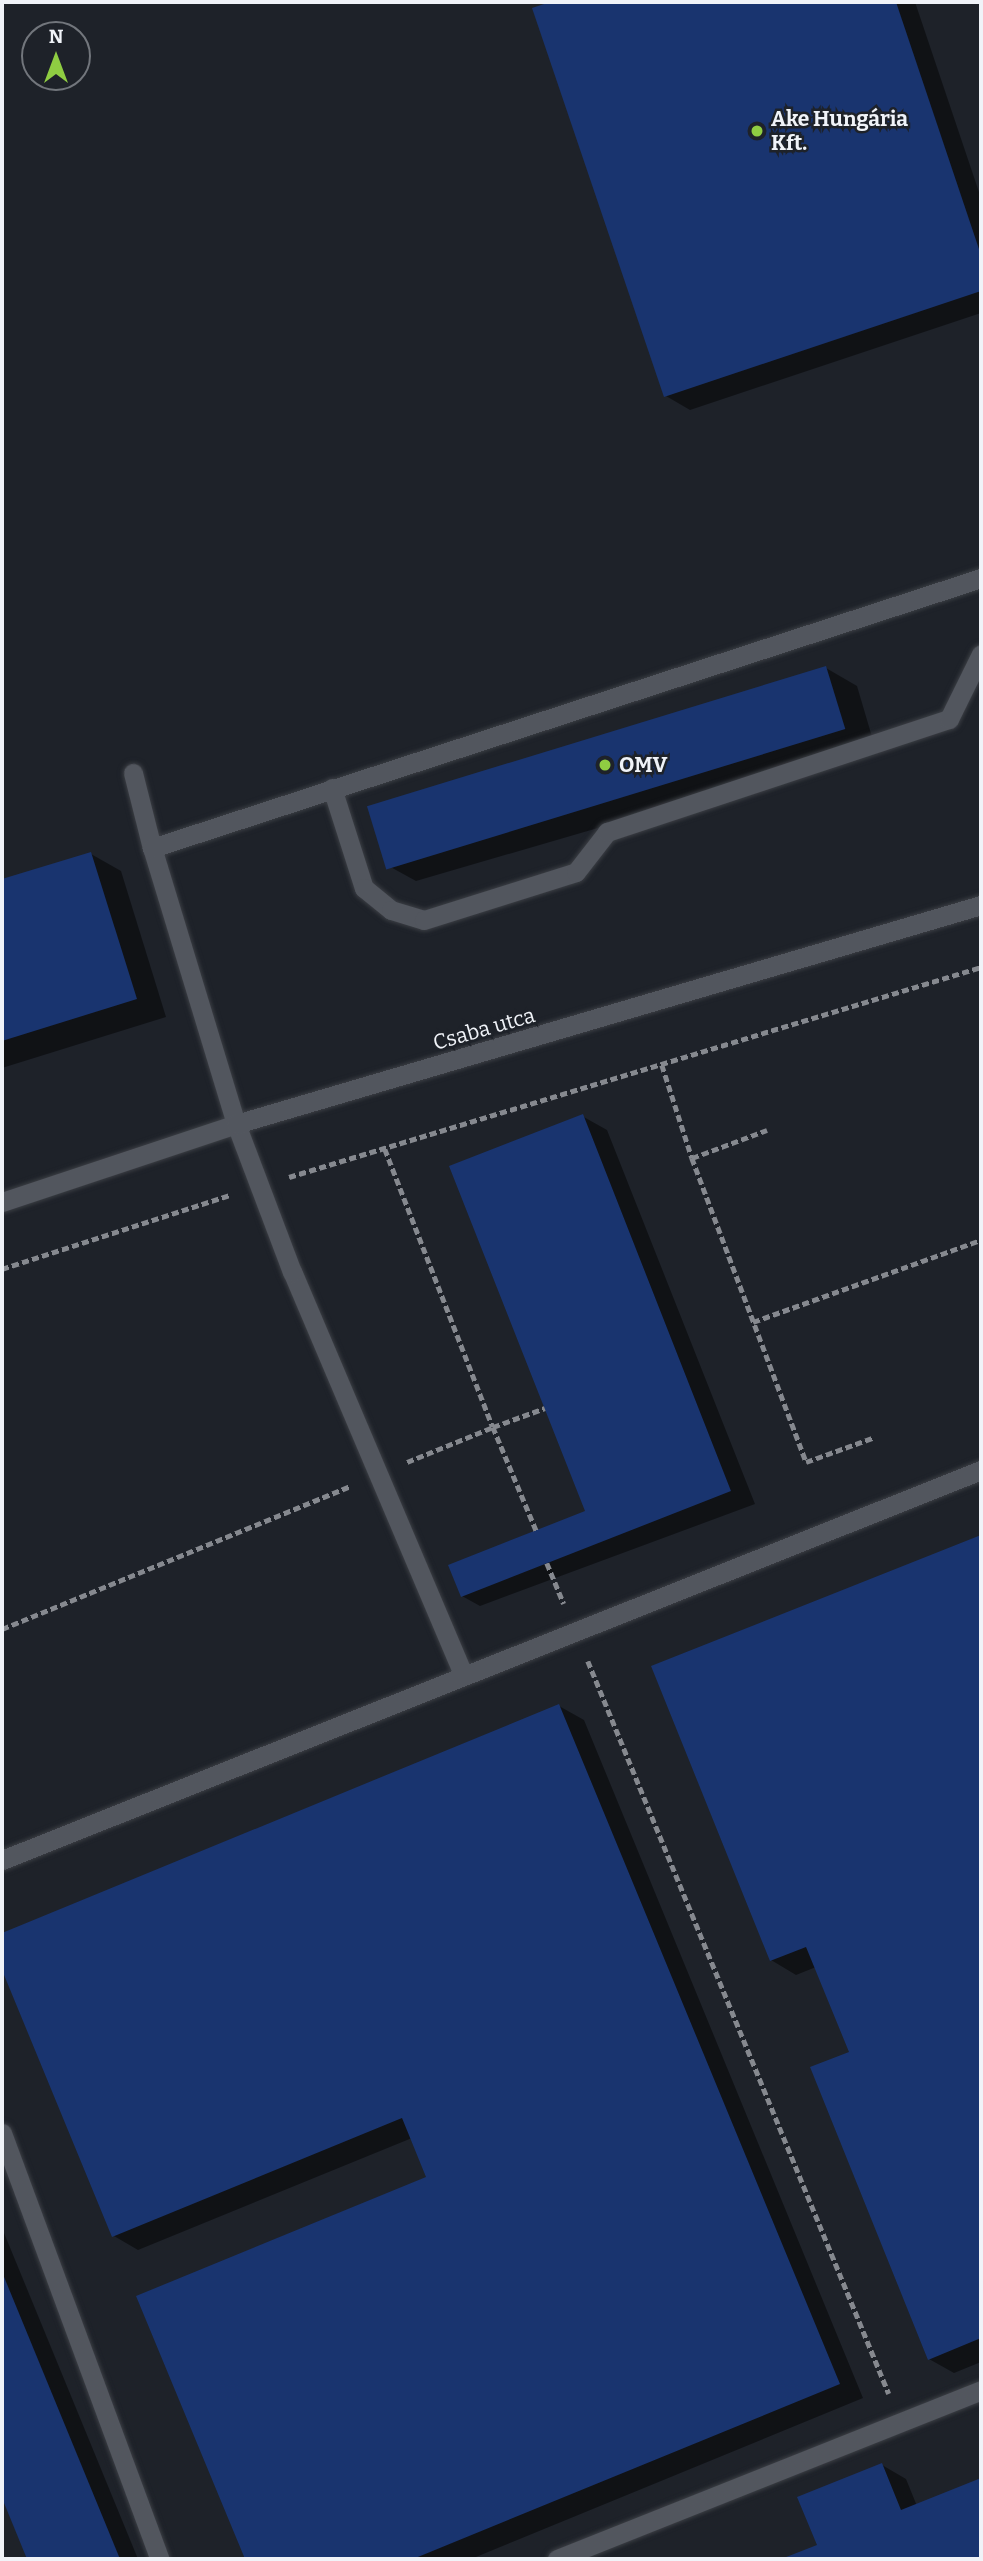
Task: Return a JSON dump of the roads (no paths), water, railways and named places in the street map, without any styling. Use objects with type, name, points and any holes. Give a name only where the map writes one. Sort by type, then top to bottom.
[{"type":"street","points":[[152,848],[981,578]]},
{"type":"street","points":[[332,788],[364,888],[391,910],[424,920],[576,872],[607,832],[949,719],[981,654]]},
{"type":"street","points":[[133,773],[152,848],[236,1124],[377,1475],[463,1674]]},
{"type":"street","name":"Csaba utca","points":[[2,1202],[236,1124],[981,905]]},
{"type":"street","points":[[2,1860],[463,1674],[981,1470]]},
{"type":"street","points":[[2,2133],[159,2559]]},
{"type":"street","points":[[558,2559],[981,2389]]},
{"type":"place","name":"Ake Hungária Kft.","points":[[757,131]]},
{"type":"place","name":"OMV","points":[[605,765]]}]
